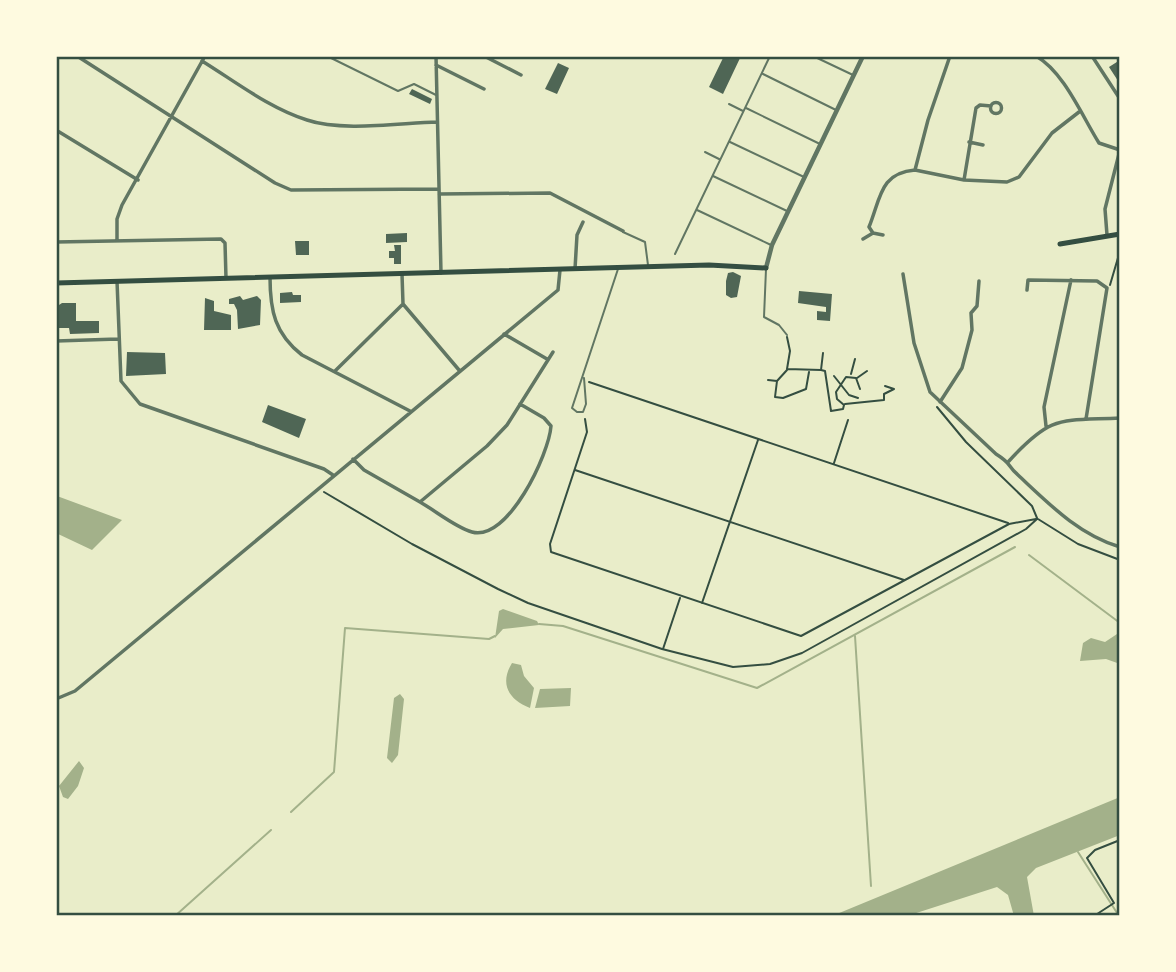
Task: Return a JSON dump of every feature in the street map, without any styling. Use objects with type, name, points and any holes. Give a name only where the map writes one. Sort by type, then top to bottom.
[{"type":"main road","points":[[1060,244],[1120,234]]},
{"type":"main road","points":[[56,283],[729,264],[766,268]]},
{"type":"street","points":[[77,56],[275,183],[291,190],[550,193],[622,231]]},
{"type":"street","points":[[436,56],[441,273]]},
{"type":"street","points":[[484,56],[521,75]]},
{"type":"street","points":[[766,268],[772,245],[863,56]]},
{"type":"street","points":[[915,170],[928,120],[950,56]]},
{"type":"street","points":[[1036,56],[1045,61],[1099,143],[1120,150],[1109,186],[1105,225],[1107,235]]},
{"type":"street","points":[[1092,56],[1120,99]]},
{"type":"street","points":[[117,241],[117,219],[204,58],[281,110],[309,121],[336,125],[438,122]]},
{"type":"street","points":[[436,65],[484,89]]},
{"type":"street","points":[[964,180],[976,108],[980,105],[990,106]]},
{"type":"street","points":[[873,233],[869,226],[888,179],[897,172],[915,170],[964,180],[1007,182],[1020,177],[1052,134],[1079,112]]},
{"type":"street","points":[[56,131],[138,180]]},
{"type":"street","points":[[970,142],[983,145]]},
{"type":"street","points":[[575,269],[577,235],[583,222]]},
{"type":"street","points":[[863,239],[873,233],[883,235]]},
{"type":"street","points":[[56,243],[224,240],[226,278]]},
{"type":"street","points":[[56,699],[75,691],[458,370],[558,290],[560,270]]},
{"type":"street","points":[[402,274],[404,304],[458,370]]},
{"type":"street","points":[[903,274],[923,378],[938,404],[996,454],[1009,461],[1016,473],[1063,516],[1096,537],[1120,547]]},
{"type":"street","points":[[270,278],[271,306],[278,331],[302,355],[410,411]]},
{"type":"street","points":[[1027,290],[1028,280],[1097,281],[1108,288],[1086,419]]},
{"type":"street","points":[[1046,426],[1044,407],[1071,280]]},
{"type":"street","points":[[117,281],[121,381],[140,404],[324,469],[333,475]]},
{"type":"street","points":[[938,404],[962,368],[972,330],[971,313],[976,306],[979,281]]},
{"type":"street","points":[[335,372],[404,304]]},
{"type":"street","points":[[504,334],[548,359]]},
{"type":"street","points":[[56,341],[118,339]]},
{"type":"street","points":[[420,502],[487,446],[520,404],[552,352]]},
{"type":"street","points":[[353,459],[364,470],[473,533],[486,532],[507,515],[526,492],[550,439],[551,426],[544,418],[520,404]]},
{"type":"street","points":[[1009,461],[1046,426],[1086,419],[1120,418]]},
{"type":"lane","points":[[327,56],[398,91],[414,85],[437,96]]},
{"type":"lane","points":[[675,254],[770,56]]},
{"type":"lane","points":[[813,56],[854,76]]},
{"type":"lane","points":[[762,74],[837,110]]},
{"type":"lane","points":[[729,104],[821,144]]},
{"type":"lane","points":[[729,141],[804,178]]},
{"type":"lane","points":[[705,152],[720,159]]},
{"type":"lane","points":[[712,175],[788,212]]},
{"type":"lane","points":[[696,209],[772,245]]},
{"type":"lane","points":[[622,231],[645,242],[648,267]]},
{"type":"lane","points":[[584,378],[586,404],[583,412],[577,412],[572,408],[574,397],[584,378],[618,268]]},
{"type":"lane","points":[[766,268],[764,317],[779,325],[786,334]]},
{"type":"path","points":[[1108,288],[1120,249]]},
{"type":"path","points":[[786,334],[790,351],[787,369],[777,381],[775,397],[783,398],[806,389],[809,371]]},
{"type":"path","points":[[821,370],[823,353]]},
{"type":"path","points":[[844,405],[837,399],[836,392],[851,375],[855,359]]},
{"type":"path","points":[[787,369],[825,371],[831,411],[843,409],[844,405],[884,400],[884,394],[894,389],[885,386]]},
{"type":"path","points":[[856,378],[867,372]]},
{"type":"path","points":[[851,375],[856,378],[860,389]]},
{"type":"path","points":[[834,376],[849,395],[857,398],[856,403]]},
{"type":"path","points":[[768,380],[777,381]]},
{"type":"path","points":[[585,382],[1009,524]]},
{"type":"path","points":[[878,401],[878,407]]},
{"type":"path","points":[[938,404],[966,442],[1032,506],[1037,519],[1078,544],[1120,560]]},
{"type":"path","points":[[585,419],[587,432],[550,544],[551,552],[804,636],[1009,524],[1037,519]]},
{"type":"path","points":[[834,464],[848,420]]},
{"type":"path","points":[[702,604],[759,439]]},
{"type":"path","points":[[575,470],[905,580]]},
{"type":"path","points":[[318,488],[412,544],[528,603],[663,649],[733,667],[770,664],[802,653],[1026,529],[1037,519]]},
{"type":"path","points":[[663,649],[680,597]]},
{"type":"path","points":[[1094,916],[1112,904],[1087,858],[1091,852],[1120,841]]},
{"type":"shaded area","points":[[57,496],[122,520],[92,550],[56,533]]},
{"type":"shaded area","points":[[503,609],[537,621],[539,625],[503,629],[495,638],[499,611]]},
{"type":"shaded area","points":[[1120,632],[1120,664],[1106,659],[1080,661],[1083,643],[1091,638],[1105,642]]},
{"type":"shaded area","points":[[512,663],[521,665],[524,676],[534,688],[530,708],[516,701],[508,690],[506,678]]},
{"type":"shaded area","points":[[571,688],[570,706],[535,708],[540,689]]},
{"type":"shaded area","points":[[400,694],[404,699],[398,755],[392,763],[387,758],[394,698]]},
{"type":"shaded area","points":[[79,761],[84,768],[78,786],[68,799],[63,797],[59,786]]},
{"type":"shaded area","points":[[1120,797],[1120,835],[1036,868],[1027,877],[1034,916],[1014,916],[1008,895],[997,887],[907,916],[832,916]]},
{"type":"building","points":[[724,56],[741,56],[723,94],[709,87]]},
{"type":"building","points":[[1120,60],[1120,84],[1109,67]]},
{"type":"building","points":[[558,63],[569,68],[557,94],[545,89]]},
{"type":"building","points":[[412,89],[432,99],[430,104],[409,94]]},
{"type":"building","points":[[407,233],[407,242],[386,243],[386,234]]},
{"type":"building","points":[[295,241],[309,241],[309,255],[296,255]]},
{"type":"building","points":[[394,245],[401,245],[401,264],[394,264],[394,258],[389,258],[389,251],[395,251]]},
{"type":"building","points":[[728,273],[741,276],[737,297],[731,298],[726,295],[726,281]]},
{"type":"building","points":[[799,291],[832,294],[830,321],[817,320],[817,311],[826,312],[826,307],[798,303]]},
{"type":"building","points":[[292,292],[293,295],[301,295],[301,302],[280,303],[280,293]]},
{"type":"building","points":[[240,296],[243,300],[257,296],[261,300],[260,325],[238,329],[237,310],[234,304],[229,304],[229,299]]},
{"type":"building","points":[[205,298],[214,301],[214,311],[231,315],[231,330],[204,330]]},
{"type":"building","points":[[62,303],[76,303],[76,321],[99,321],[99,333],[70,334],[69,328],[56,328],[56,307]]},
{"type":"building","points":[[127,352],[165,353],[166,374],[126,376]]},
{"type":"building","points":[[268,405],[306,419],[299,438],[262,422]]},
{"type":"waterway","points":[[539,624],[563,626],[757,688],[1015,547]]},
{"type":"waterway","points":[[1029,555],[1120,623]]},
{"type":"waterway","points":[[291,812],[334,772],[345,628],[489,639],[495,636]]},
{"type":"waterway","points":[[855,636],[871,886]]},
{"type":"waterway","points":[[175,916],[271,830]]},
{"type":"waterway","points":[[1078,852],[1119,916]]}]
